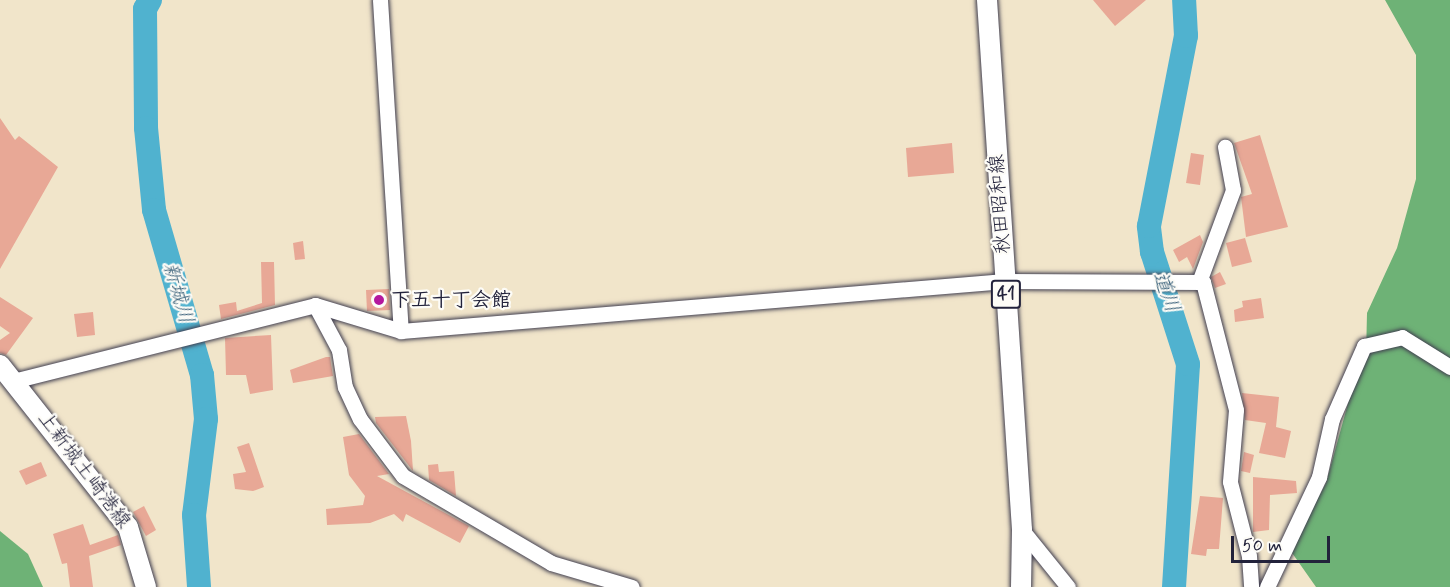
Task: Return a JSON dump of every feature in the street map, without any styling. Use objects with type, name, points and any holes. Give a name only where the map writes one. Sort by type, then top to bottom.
[{"type":"main road","name":"秋田昭和線","points":[[987,0],[1022,530],[1021,587]]},
{"type":"main road","name":"上新城土崎港線","points":[[0,365],[17,380],[128,527],[146,587]]},
{"type":"street","points":[[380,0],[401,331]]},
{"type":"street","points":[[1225,147],[1233,190],[1200,282],[1236,410],[1230,482],[1249,556],[1251,587]]},
{"type":"street","points":[[17,380],[180,342],[315,305],[401,331],[1005,281],[1200,282]]},
{"type":"street","points":[[315,305],[339,350],[345,387],[360,419],[403,476],[551,563],[632,587]]},
{"type":"street","points":[[1268,587],[1319,477],[1336,408],[1364,346],[1373,340],[1413,339],[1450,367]]},
{"type":"street","points":[[1022,530],[1068,587]]},
{"type":"green space","points":[[1385,0],[1450,0],[1450,587],[1316,587],[1290,550],[1326,483],[1355,378],[1366,356],[1367,313],[1397,248],[1416,179],[1416,55]]},
{"type":"green space","points":[[0,531],[28,554],[43,587],[0,587]]},
{"type":"building","points":[[1093,0],[1146,0],[1115,26]]},
{"type":"building","points":[[0,118],[15,140],[19,136],[58,167],[0,269]]},
{"type":"building","points":[[1260,135],[1288,227],[1246,237],[1241,197],[1252,194],[1234,143]]},
{"type":"building","points":[[952,143],[954,173],[908,177],[906,148]]},
{"type":"building","points":[[1191,153],[1204,155],[1200,185],[1186,183]]},
{"type":"building","points":[[1200,235],[1203,242],[1193,269],[1187,257],[1179,262],[1173,250]]},
{"type":"building","points":[[1245,238],[1252,262],[1232,267],[1226,243]]},
{"type":"building","points":[[303,241],[305,259],[295,260],[293,243]]},
{"type":"building","points":[[261,262],[274,262],[275,305],[221,319],[219,305],[236,302],[237,311],[262,303]]},
{"type":"building","points":[[1220,272],[1226,284],[1215,288],[1211,277]]},
{"type":"building","name":"下五十丁会館","points":[[389,289],[390,310],[367,311],[366,290]]},
{"type":"building","points":[[0,297],[33,318],[6,355],[0,353],[0,340],[10,333],[0,326]]},
{"type":"building","points":[[1261,298],[1264,318],[1235,322],[1234,310],[1243,307],[1242,301]]},
{"type":"building","points":[[93,312],[95,335],[77,337],[74,314]]},
{"type":"building","points":[[271,335],[273,390],[250,394],[246,375],[226,375],[225,338]]},
{"type":"building","points":[[330,357],[333,376],[293,383],[290,370]]},
{"type":"building","points":[[1242,393],[1279,397],[1276,427],[1291,431],[1285,458],[1259,453],[1266,423],[1245,420]]},
{"type":"building","points":[[406,416],[411,441],[413,471],[376,423],[375,417]]},
{"type":"building","points":[[359,434],[389,474],[377,476],[469,526],[460,543],[406,514],[403,522],[394,514],[370,523],[327,525],[326,509],[363,505],[365,496],[349,475],[343,437]]},
{"type":"building","points":[[249,443],[264,487],[253,491],[235,489],[233,474],[246,472],[237,447]]},
{"type":"building","points":[[1244,452],[1254,455],[1250,473],[1241,471]]},
{"type":"building","points":[[41,462],[47,476],[26,485],[19,471]]},
{"type":"building","points":[[438,464],[439,472],[454,471],[456,496],[429,480],[428,465]]},
{"type":"building","points":[[1253,477],[1296,481],[1297,493],[1270,495],[1269,530],[1253,532]]},
{"type":"building","points":[[1200,496],[1223,498],[1219,549],[1207,549],[1206,556],[1191,554]]},
{"type":"building","points":[[144,506],[156,530],[146,536],[133,512]]},
{"type":"building","points":[[83,524],[90,545],[118,535],[121,545],[89,556],[93,587],[70,587],[67,563],[62,564],[53,534]]},
{"type":"waterway","name":"新城川","points":[[150,0],[145,9],[146,128],[154,210],[202,375],[206,419],[194,515],[199,587]]},
{"type":"waterway","name":"道川","points":[[1174,587],[1188,364],[1152,252],[1149,226],[1186,36],[1184,0]]},
{"type":"place","name":"下五十丁会館","points":[[379,300]]}]
